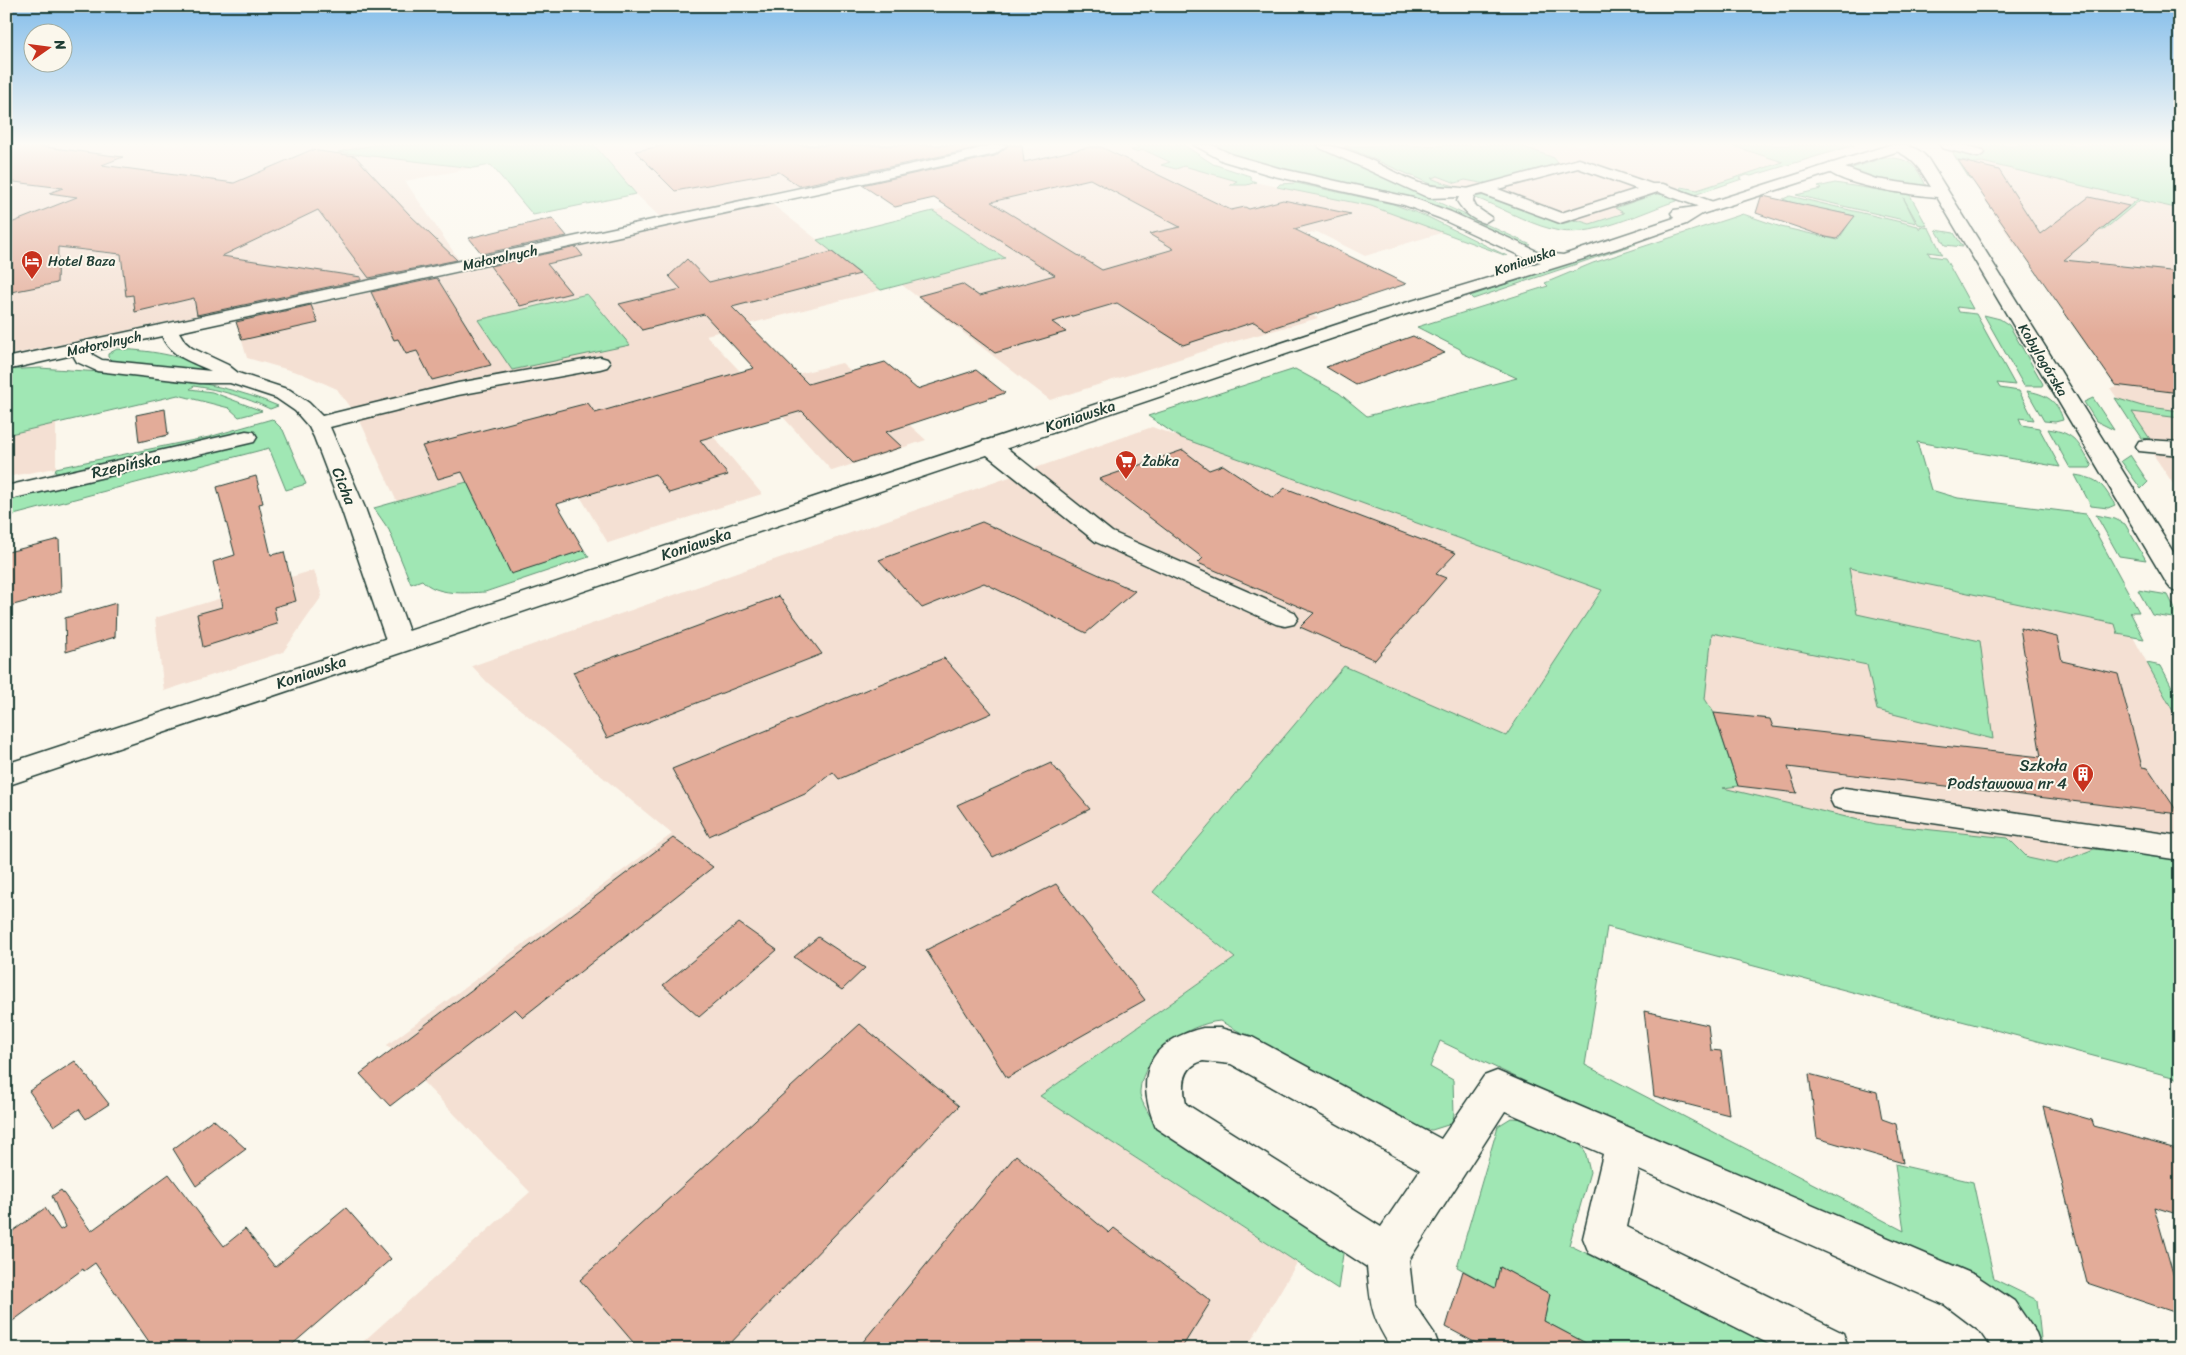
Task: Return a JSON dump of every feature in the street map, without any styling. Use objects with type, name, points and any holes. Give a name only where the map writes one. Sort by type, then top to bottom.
[{"type":"street","name":"Małorolnych","points":[[6,364],[732,208]]},
{"type":"street","points":[[1427,208],[1535,256],[1560,255]]},
{"type":"street","points":[[1463,208],[1560,255]]},
{"type":"street","points":[[1470,208],[1484,218]]},
{"type":"street","points":[[1534,208],[1560,218],[1591,208]]},
{"type":"street","name":"Koniawska","points":[[6,775],[1385,314],[1435,301],[1560,255],[1680,221],[1704,208]]},
{"type":"street","name":"Kobylogórska","points":[[1951,208],[2180,584]]},
{"type":"street","name":"Koniawska","points":[[1385,314],[1418,298],[1535,256]]},
{"type":"street","points":[[169,330],[171,338],[178,347],[220,366],[232,377]]},
{"type":"street","points":[[6,344],[73,351],[82,354],[87,361],[107,368],[200,377],[232,377]]},
{"type":"street","points":[[318,424],[388,404],[468,386],[600,363]]},
{"type":"street","name":"Cicha","points":[[232,377],[263,386],[293,400],[318,424],[353,508],[400,642]]},
{"type":"street","name":"Rzepińska","points":[[6,493],[246,437]]},
{"type":"street","points":[[990,446],[1104,537],[1285,618]]},
{"type":"street","points":[[2164,447],[2180,469]]},
{"type":"street","points":[[1845,799],[2180,848]]},
{"type":"street","points":[[1387,1255],[1170,1115],[1164,1097],[1164,1079],[1171,1062],[1184,1050],[1202,1044],[1221,1043],[1239,1049],[1447,1164]]},
{"type":"street","points":[[1418,1349],[1393,1311],[1387,1255],[1497,1089],[1960,1290],[1998,1317],[2020,1349]]},
{"type":"street","points":[[1625,1144],[1604,1238],[1827,1349]]},
{"type":"shaded area","points":[[6,208],[424,208],[459,260],[6,356]]},
{"type":"shaded area","points":[[651,208],[699,208],[660,217]]},
{"type":"shaded area","points":[[753,208],[777,208],[881,290],[706,335],[753,385],[842,363],[926,440],[832,471],[764,396],[696,416],[762,494],[608,543],[556,456],[397,502],[362,425],[337,389],[303,374],[247,358],[239,321]]},
{"type":"shaded area","points":[[944,208],[1377,208],[1444,232],[1365,256],[1317,232],[1257,247],[1234,272],[1318,318],[1236,341],[1050,400],[902,285],[1005,258],[933,211]]},
{"type":"shaded area","points":[[1520,208],[1618,208],[1624,212],[1590,224],[1577,220],[1559,224]]},
{"type":"shaded area","points":[[1991,208],[2180,208],[2180,494],[2115,398],[2117,398],[2110,388],[2116,388],[2115,385],[2023,253],[2014,244]]},
{"type":"shaded area","points":[[56,423],[56,468],[6,477],[6,435]]},
{"type":"shaded area","points":[[1152,427],[1602,590],[1663,497],[2098,572],[2180,724],[2180,1079],[1607,927],[1153,893],[1235,958],[1040,1096],[1297,1263],[1246,1349],[355,1349],[530,1192],[387,1045],[672,834],[488,683],[472,666]]},
{"type":"shaded area","points":[[314,570],[322,596],[283,652],[164,691],[155,618]]},
{"type":"green space","points":[[527,208],[566,208],[533,215]]},
{"type":"green space","points":[[1377,208],[1404,208],[1428,217],[1507,256]]},
{"type":"green space","points":[[1438,208],[1451,208],[1531,245],[1524,246]]},
{"type":"green space","points":[[1499,208],[1521,208],[1561,224],[1577,220],[1590,224],[1624,213],[1615,208],[1656,208],[1599,228],[1566,232],[1531,222]]},
{"type":"green space","points":[[1818,208],[1842,208],[1918,226],[1920,230],[1920,226],[1929,228],[1942,254],[1928,252],[1930,256],[1945,258],[1973,309],[1957,307],[1959,312],[1976,314],[2015,385],[1997,383],[2000,388],[2019,391],[2034,420],[2019,418],[2022,425],[2039,428],[2060,467],[1917,442],[1931,490],[1958,498],[2086,514],[2139,612],[2130,612],[2144,639],[2118,634],[2115,624],[1849,568],[1857,614],[1980,641],[1993,739],[1877,710],[1867,665],[1712,633],[1705,699],[1714,713],[1738,786],[1723,788],[1876,824],[2008,838],[2028,858],[2056,864],[2094,849],[2180,858],[2180,1079],[1607,927],[1585,1065],[1904,1231],[1895,1164],[1973,1182],[1994,1279],[2037,1300],[2042,1349],[2026,1349],[2021,1318],[1440,1041],[1430,1067],[1453,1080],[1454,1115],[1451,1124],[1432,1130],[1415,1129],[1220,1021],[1194,1028],[1168,1044],[1157,1054],[1143,1078],[1140,1094],[1152,1119],[1344,1247],[1338,1289],[1040,1096],[1235,958],[1153,892],[1344,666],[1506,736],[1602,590],[1179,437],[1148,416],[1295,369],[1339,393],[1367,416],[1517,378],[1462,353],[1460,349],[1417,327],[1548,286],[1545,283],[1593,263],[1743,214],[1781,227],[1838,240],[1854,216]]},
{"type":"green space","points":[[1853,208],[1909,208],[1916,223]]},
{"type":"green space","points":[[1909,208],[1917,208],[1927,226],[1918,224]]},
{"type":"green space","points":[[2127,208],[2130,208],[2104,230],[2100,230]]},
{"type":"green space","points":[[933,211],[1005,258],[881,290],[817,240]]},
{"type":"green space","points":[[1936,230],[1954,233],[1963,247],[1945,245]]},
{"type":"green space","points":[[1630,242],[1636,244],[1473,299],[1470,296]]},
{"type":"green space","points":[[587,294],[630,345],[512,370],[478,320]]},
{"type":"green space","points":[[1984,315],[2000,319],[2009,325],[2043,384],[2042,386],[2024,386]]},
{"type":"green space","points":[[117,349],[152,352],[178,357],[210,371],[114,363],[108,357],[108,354]]},
{"type":"green space","points":[[40,368],[131,374],[191,381],[250,395],[278,406],[270,409],[233,394],[194,386],[190,389],[212,392],[262,411],[239,417],[229,408],[178,395],[6,435],[6,370]]},
{"type":"green space","points":[[2027,391],[2045,396],[2054,403],[2061,413],[2063,420],[2055,422],[2044,421]]},
{"type":"green space","points":[[2093,398],[2114,430],[2096,421],[2084,402]]},
{"type":"green space","points":[[2115,398],[2142,406],[2180,411],[2180,418],[2132,412],[2150,439],[2141,438]]},
{"type":"green space","points":[[272,419],[283,430],[306,484],[286,490],[269,448],[6,517],[6,495],[74,471],[55,473],[56,468],[209,437]]},
{"type":"green space","points":[[2048,429],[2071,436],[2092,466],[2090,468],[2070,468]]},
{"type":"green space","points":[[2130,455],[2148,482],[2141,489],[2121,461]]},
{"type":"green space","points":[[2075,475],[2090,478],[2100,484],[2115,505],[2108,508],[2091,506]]},
{"type":"green space","points":[[467,482],[511,573],[584,550],[589,557],[485,592],[460,593],[443,591],[435,589],[422,580],[411,584],[389,530],[374,508]]},
{"type":"green space","points":[[2096,515],[2115,519],[2125,524],[2146,560],[2119,556]]},
{"type":"green space","points":[[2138,590],[2168,595],[2180,619],[2152,615]]},
{"type":"green space","points":[[2147,663],[2161,666],[2180,702],[2180,724]]},
{"type":"green space","points":[[1511,1118],[1544,1120],[1570,1132],[1585,1151],[1590,1172],[1569,1245],[1787,1349],[1597,1349],[1544,1321],[1550,1294],[1500,1267],[1495,1288],[1457,1267],[1498,1126]]},
{"type":"building","points":[[49,208],[404,208],[457,260],[369,278],[318,210],[222,256],[361,277],[361,280],[197,315],[194,298],[135,312],[133,295],[126,296],[121,254],[58,247],[57,283],[6,293],[6,225]]},
{"type":"building","points":[[950,208],[1001,208],[1102,270],[1174,249],[1149,234],[1180,227],[1145,208],[1227,208],[1231,210],[1239,208],[1323,208],[1351,214],[1294,229],[1406,284],[1266,330],[1254,322],[1183,345],[1117,303],[1052,322],[1066,332],[995,353],[918,296],[962,284],[979,296],[1055,275]]},
{"type":"building","points":[[1757,208],[1819,208],[1855,216],[1837,239],[1756,213]]},
{"type":"building","points":[[1992,208],[2023,208],[2040,234],[2074,208],[2126,208],[2064,260],[2180,272],[2180,393],[2115,385]]},
{"type":"building","points":[[552,218],[567,236],[482,254],[469,238]]},
{"type":"building","points":[[576,247],[583,256],[547,264],[571,293],[520,306],[490,266]]},
{"type":"building","points":[[832,252],[860,274],[732,307],[808,384],[885,362],[917,389],[976,370],[1005,393],[886,432],[902,447],[853,463],[802,411],[700,440],[728,475],[669,493],[655,474],[557,504],[584,550],[511,574],[462,472],[438,479],[422,446],[588,403],[595,413],[754,368],[704,314],[642,330],[619,304],[681,289],[669,276],[687,259],[709,282]]},
{"type":"building","points":[[437,278],[491,365],[432,380],[417,351],[406,354],[398,339],[394,340],[371,292]]},
{"type":"building","points":[[311,305],[318,323],[242,340],[236,322]]},
{"type":"building","points":[[1413,336],[1445,353],[1356,385],[1326,367]]},
{"type":"building","points":[[165,409],[168,435],[139,442],[136,415]]},
{"type":"building","points":[[1183,450],[1209,470],[1223,465],[1273,498],[1285,488],[1456,553],[1436,574],[1446,578],[1375,660],[1300,627],[1314,613],[1198,563],[1203,558],[1099,479]]},
{"type":"building","points":[[256,476],[263,503],[259,504],[271,555],[284,552],[296,601],[274,607],[277,624],[203,647],[197,614],[222,607],[213,562],[235,555],[217,487]]},
{"type":"building","points":[[982,522],[1135,591],[1086,633],[984,583],[922,608],[879,560]]},
{"type":"building","points":[[59,539],[61,592],[6,607],[8,552]]},
{"type":"building","points":[[779,596],[822,654],[607,738],[573,672]]},
{"type":"building","points":[[116,603],[115,637],[66,652],[65,618]]},
{"type":"building","points":[[2020,628],[2057,637],[2062,661],[2118,674],[2142,767],[2148,768],[2179,814],[1788,767],[1797,793],[1738,786],[1714,713],[1770,719],[1773,727],[2041,757]]},
{"type":"building","points":[[944,658],[992,713],[839,779],[833,772],[805,794],[709,836],[672,769]]},
{"type":"building","points":[[1051,763],[1090,809],[993,857],[957,805]]},
{"type":"building","points":[[673,838],[713,867],[523,1017],[515,1009],[390,1106],[360,1074]]},
{"type":"building","points":[[1056,884],[1145,1000],[1007,1078],[926,950]]},
{"type":"building","points":[[739,923],[777,950],[699,1017],[663,985]]},
{"type":"building","points":[[818,937],[865,968],[842,990],[794,957]]},
{"type":"building","points":[[1644,1011],[1708,1025],[1711,1050],[1721,1051],[1729,1115],[1654,1096]]},
{"type":"building","points":[[860,1024],[959,1106],[725,1349],[639,1349],[580,1280]]},
{"type":"building","points":[[75,1061],[109,1104],[86,1119],[79,1109],[54,1126],[29,1091]]},
{"type":"building","points":[[1809,1074],[1877,1092],[1882,1119],[1896,1124],[1903,1163],[1817,1138]]},
{"type":"building","points":[[2043,1106],[2092,1120],[2094,1126],[2180,1150],[2180,1215],[2154,1207],[2180,1298],[2180,1314],[2087,1283]]},
{"type":"building","points":[[213,1119],[246,1149],[196,1186],[173,1149]]},
{"type":"building","points":[[1016,1155],[1109,1233],[1114,1228],[1211,1301],[1181,1349],[857,1349]]},
{"type":"building","points":[[169,1174],[224,1246],[245,1229],[275,1267],[346,1208],[391,1259],[287,1349],[154,1349],[95,1263],[84,1271],[83,1269],[6,1326],[6,1236],[45,1208],[60,1230],[65,1227],[52,1196],[61,1190],[91,1231]]},
{"type":"building","points":[[1500,1267],[1550,1294],[1544,1321],[1597,1349],[1487,1349],[1446,1327],[1463,1271],[1495,1288]]},
{"type":"place","name":"Hotel Baza","points":[[32,280]]},
{"type":"place","name":"Żabka","points":[[1126,480]]},
{"type":"place","name":"Szkoła Podstawowa nr 4","points":[[2083,793]]}]
